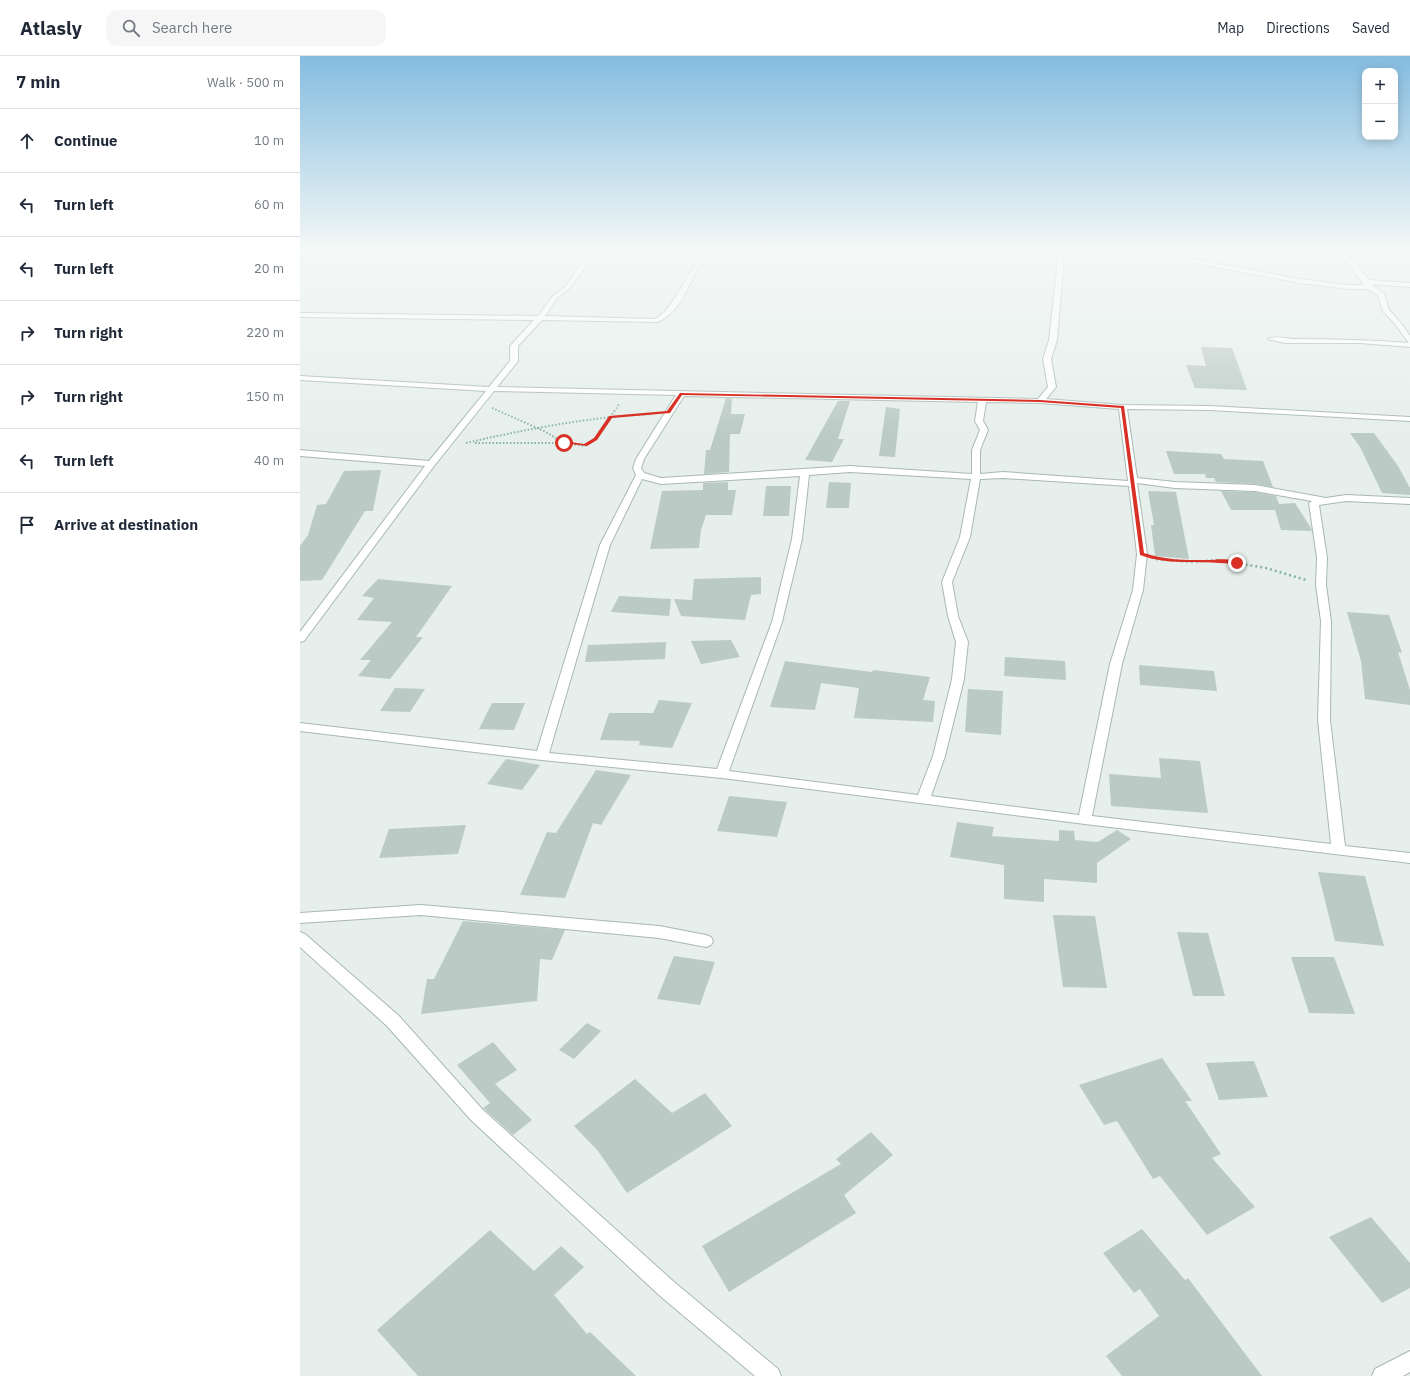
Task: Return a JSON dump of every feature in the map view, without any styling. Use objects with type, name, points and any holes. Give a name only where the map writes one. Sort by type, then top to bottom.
[{"type":"street","points":[[300,639],[431,464],[514,362],[514,346],[544,313]]},
{"type":"street","points":[[300,315],[450,316],[646,322],[662,319],[667,313]]},
{"type":"street","points":[[1040,401],[1052,387],[1047,359],[1053,340],[1056,313]]},
{"type":"street","points":[[1388,313],[1398,323],[1410,341]]},
{"type":"street","points":[[1272,339],[1285,341],[1360,341],[1410,346]]},
{"type":"street","points":[[300,378],[492,389],[1040,401],[1123,407],[1210,408],[1410,419]]},
{"type":"street","points":[[542,756],[604,549],[640,475],[638,468],[640,459],[668,412],[681,394]]},
{"type":"street","points":[[923,800],[939,756],[958,679],[962,642],[953,616],[947,582],[965,537],[971,497],[976,477],[976,450],[984,430],[979,421],[982,400]]},
{"type":"street","points":[[1085,820],[1116,664],[1138,590],[1142,554],[1123,407]]},
{"type":"street","points":[[300,453],[431,464]]},
{"type":"street","points":[[640,475],[649,479],[661,481],[850,469],[976,477],[1003,475],[1255,488],[1326,500]]},
{"type":"street","points":[[722,774],[777,622],[796,539],[805,473]]},
{"type":"street","points":[[1338,850],[1324,720],[1326,621],[1322,585],[1322,558],[1314,503],[1346,498],[1410,501]]},
{"type":"street","points":[[300,727],[542,756],[722,774],[1085,820],[1410,858]]},
{"type":"street","points":[[300,918],[371,912],[421,910],[659,932],[706,941]]},
{"type":"street","points":[[300,938],[393,1021],[477,1115],[568,1196],[666,1288],[771,1376]]},
{"type":"street","points":[[1382,1376],[1410,1361]]},
{"type":"path","points":[[627,393],[611,417],[595,439],[585,446],[564,443],[465,444],[534,427],[611,417],[668,412]]},
{"type":"path","points":[[480,404],[534,427],[564,443]]},
{"type":"path","points":[[1142,554],[1155,559],[1170,561],[1208,562],[1218,560],[1266,568],[1322,585]]},
{"type":"building","points":[[1201,347],[1232,348],[1247,390],[1195,388],[1186,365],[1206,366]]},
{"type":"building","points":[[726,398],[732,399],[731,414],[745,414],[740,434],[730,434],[729,472],[704,474],[706,450],[710,450]]},
{"type":"building","points":[[838,401],[850,401],[838,439],[844,439],[832,462],[805,460]]},
{"type":"building","points":[[886,407],[900,409],[895,457],[879,456]]},
{"type":"building","points":[[1350,433],[1374,433],[1398,466],[1410,488],[1410,495],[1382,493],[1360,447]]},
{"type":"building","points":[[1166,451],[1221,454],[1224,459],[1263,461],[1273,487],[1255,484],[1216,482],[1214,478],[1206,478],[1205,474],[1174,474]]},
{"type":"building","points":[[381,470],[373,511],[365,511],[322,580],[300,581],[300,546],[308,535],[317,505],[326,504],[344,471]]},
{"type":"building","points":[[728,482],[728,490],[736,490],[732,515],[706,515],[701,530],[699,548],[650,549],[662,491],[703,490],[703,483]]},
{"type":"building","points":[[829,482],[851,483],[849,508],[826,508]]},
{"type":"building","points":[[766,486],[791,486],[789,516],[763,516]]},
{"type":"building","points":[[1148,491],[1176,492],[1189,559],[1155,556],[1151,525],[1154,525]]},
{"type":"building","points":[[1221,491],[1255,492],[1276,496],[1279,504],[1295,503],[1312,531],[1281,530],[1275,510],[1231,510]]},
{"type":"building","points":[[761,577],[761,594],[751,595],[745,620],[681,616],[674,599],[692,600],[694,579]]},
{"type":"building","points":[[378,579],[452,586],[416,637],[423,637],[390,679],[358,676],[371,660],[360,660],[392,622],[357,620],[374,598],[362,596]]},
{"type":"building","points":[[619,596],[671,599],[669,616],[611,612]]},
{"type":"building","points":[[1347,612],[1389,615],[1402,653],[1398,652],[1410,690],[1410,705],[1365,699],[1361,661]]},
{"type":"building","points":[[731,640],[740,657],[701,664],[691,641]]},
{"type":"building","points":[[666,642],[665,659],[585,662],[588,645]]},
{"type":"building","points":[[1005,657],[1065,661],[1066,680],[1004,676]]},
{"type":"building","points":[[785,661],[872,672],[873,670],[930,677],[923,700],[935,701],[933,722],[854,718],[859,688],[821,683],[815,710],[770,707]]},
{"type":"building","points":[[1139,665],[1214,671],[1217,691],[1140,685]]},
{"type":"building","points":[[395,688],[425,689],[410,712],[380,711]]},
{"type":"building","points":[[968,689],[1003,691],[1001,735],[965,732]]},
{"type":"building","points":[[659,700],[692,703],[672,748],[639,745],[640,741],[600,740],[609,713],[653,713]]},
{"type":"building","points":[[492,703],[525,703],[514,730],[479,729]]},
{"type":"building","points":[[1159,758],[1200,761],[1208,813],[1111,806],[1109,774],[1161,778]]},
{"type":"building","points":[[506,759],[540,765],[522,790],[487,784]]},
{"type":"building","points":[[596,770],[631,775],[601,825],[593,823],[565,898],[520,895],[547,832],[556,833]]},
{"type":"building","points":[[729,796],[787,802],[777,837],[717,831]]},
{"type":"building","points":[[957,822],[994,827],[992,836],[1059,841],[1059,830],[1074,831],[1075,840],[1098,842],[1117,830],[1131,839],[1097,863],[1097,883],[1044,879],[1044,902],[1004,899],[1004,865],[950,857]]},
{"type":"building","points":[[466,825],[458,854],[379,858],[389,829]]},
{"type":"building","points":[[1318,872],[1365,876],[1384,946],[1335,941]]},
{"type":"building","points":[[1053,915],[1095,916],[1107,988],[1063,987]]},
{"type":"building","points":[[463,921],[565,930],[552,960],[540,959],[537,1001],[421,1014],[427,979],[434,979]]},
{"type":"building","points":[[1177,932],[1208,933],[1225,996],[1193,996]]},
{"type":"building","points":[[674,956],[715,962],[700,1005],[657,999]]},
{"type":"building","points":[[1291,957],[1334,957],[1355,1014],[1309,1013]]},
{"type":"building","points":[[587,1023],[601,1031],[574,1059],[559,1050]]},
{"type":"building","points":[[493,1042],[517,1070],[495,1084],[532,1120],[513,1135],[483,1108],[490,1103],[457,1065]]},
{"type":"building","points":[[1162,1058],[1192,1101],[1185,1101],[1221,1154],[1212,1158],[1255,1207],[1207,1235],[1160,1176],[1153,1179],[1117,1121],[1104,1125],[1079,1085]]},
{"type":"building","points":[[1254,1061],[1268,1097],[1219,1100],[1206,1063]]},
{"type":"building","points":[[635,1079],[672,1113],[705,1093],[732,1126],[627,1193],[598,1151],[574,1126]]},
{"type":"building","points":[[871,1132],[893,1155],[844,1195],[856,1213],[729,1292],[702,1246],[841,1164],[836,1159]]},
{"type":"building","points":[[1371,1217],[1410,1263],[1410,1288],[1382,1303],[1329,1237]]},
{"type":"building","points":[[1142,1229],[1185,1280],[1188,1278],[1262,1376],[1122,1376],[1106,1356],[1159,1316],[1140,1289],[1134,1293],[1103,1253]]},
{"type":"building","points":[[490,1230],[534,1271],[561,1246],[584,1267],[554,1295],[587,1334],[590,1332],[636,1376],[418,1376],[377,1330]]},
{"type":"route","points":[[564,443],[576,446],[585,446],[595,439],[611,417],[668,412],[681,394],[1040,401],[1123,407],[1142,554],[1155,559],[1170,561],[1208,562],[1218,560],[1237,563]]}]
